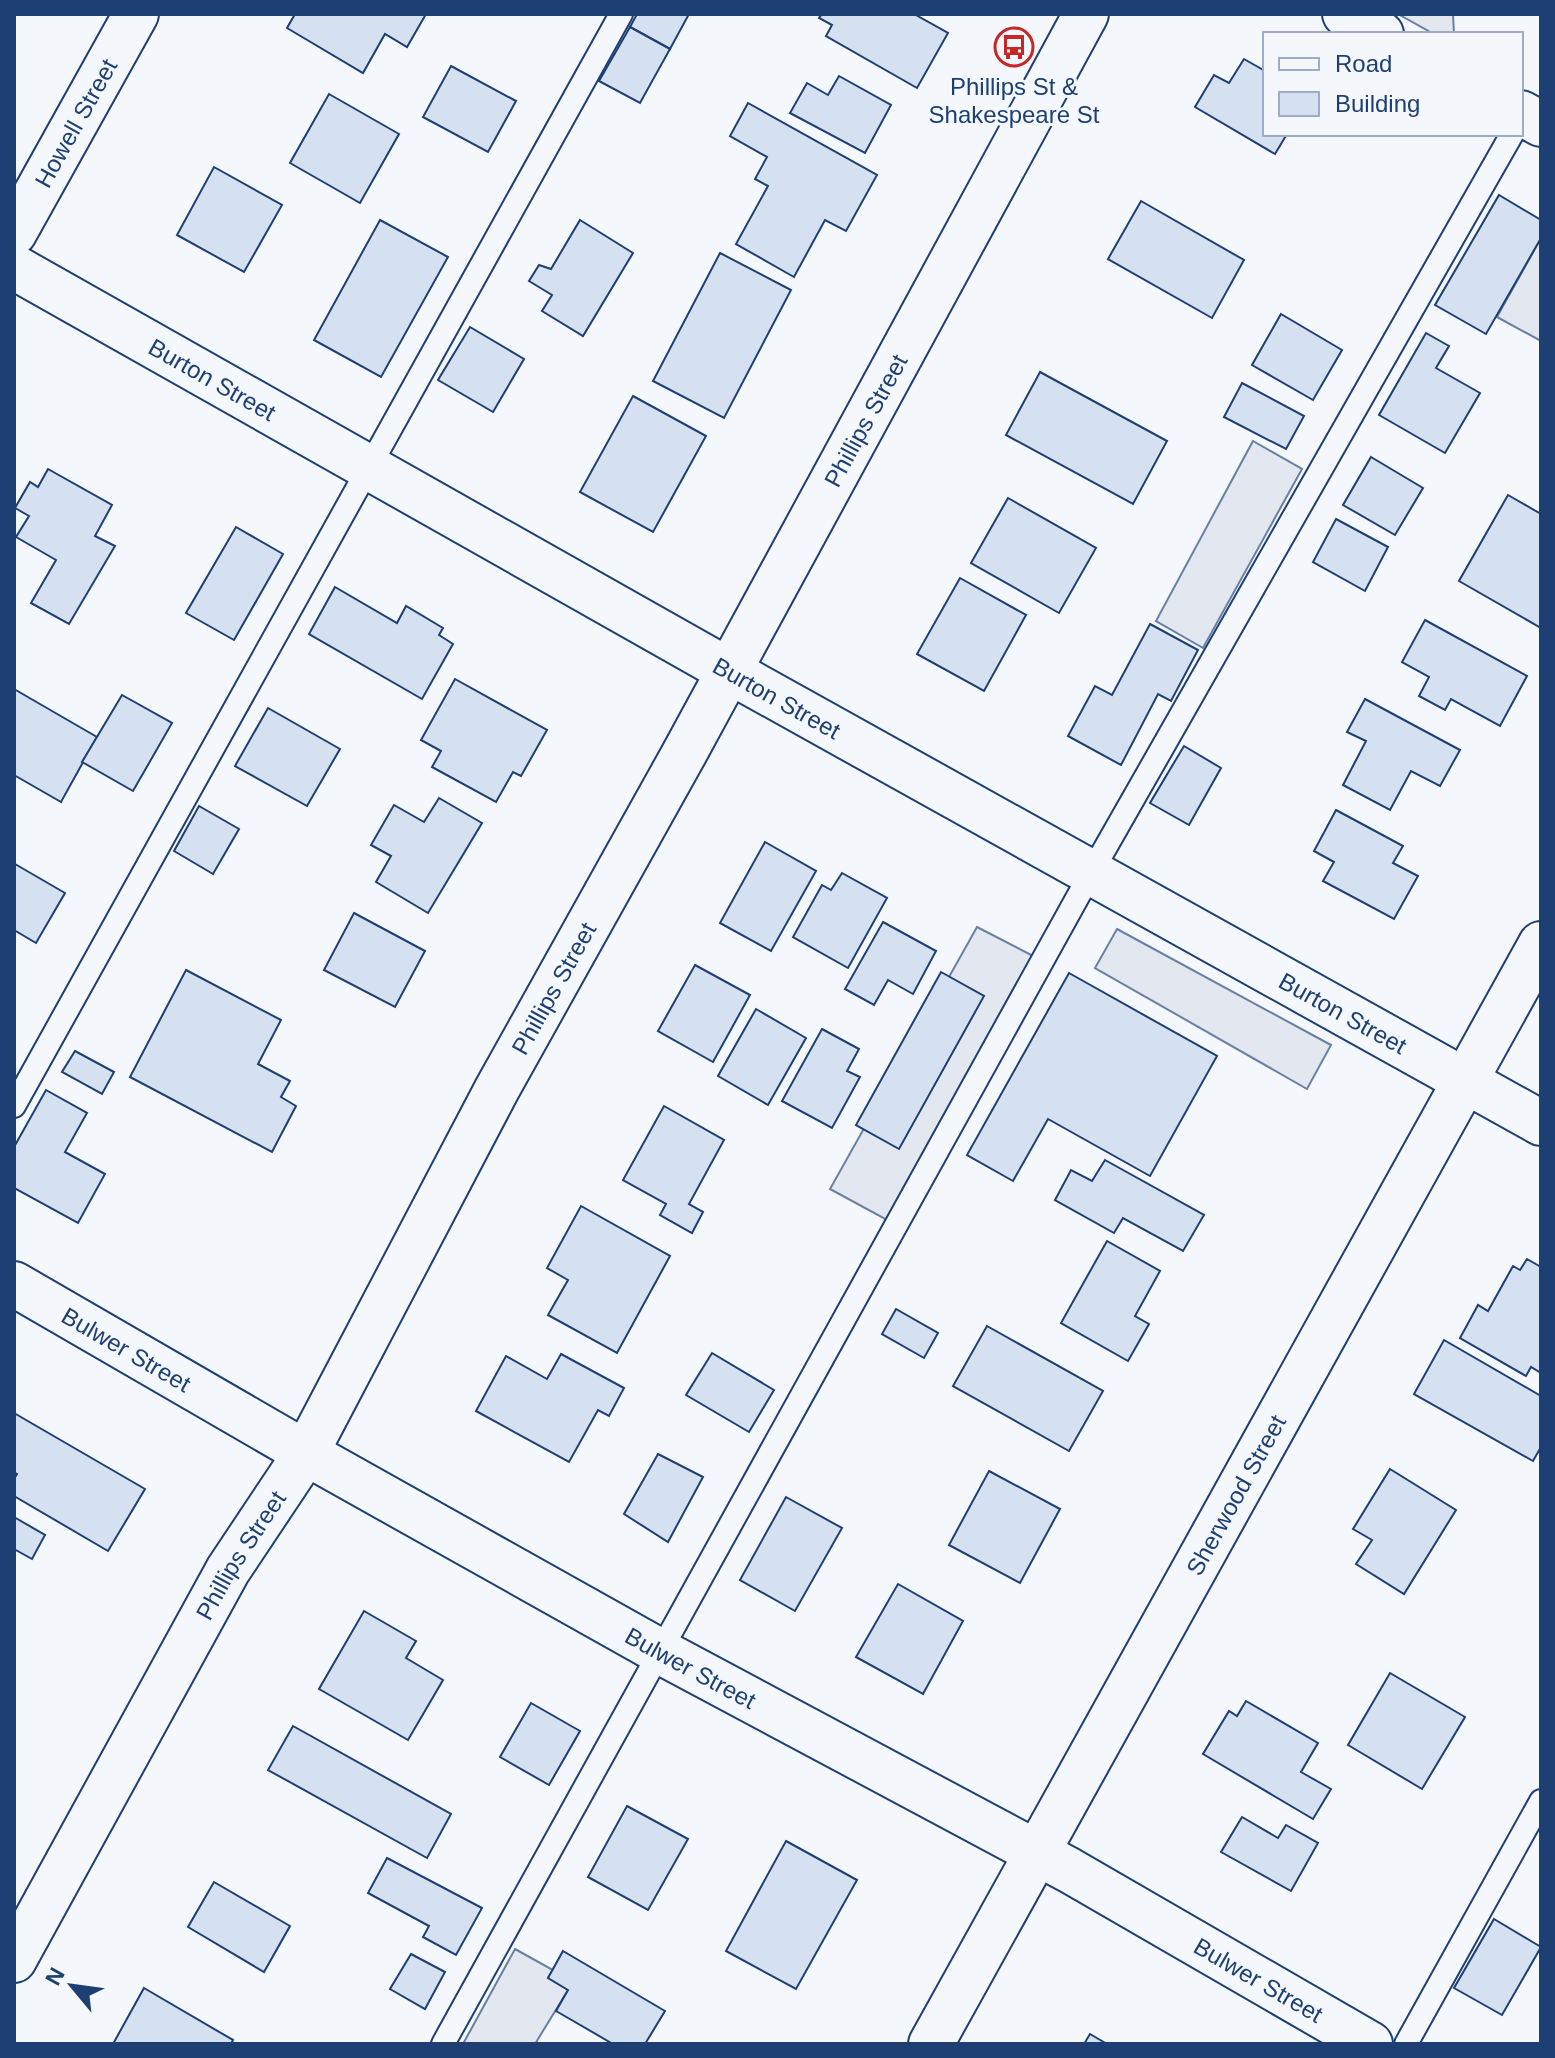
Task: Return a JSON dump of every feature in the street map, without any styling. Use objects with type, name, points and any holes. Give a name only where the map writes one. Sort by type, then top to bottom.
[{"type":"street","name":"Howell Street","points":[[14,233],[136,14]]},
{"type":"street","name":"Phillips Street","points":[[14,1960],[228,1570],[306,1453],[497,1089],[729,671],[1086,14]]},
{"type":"street","points":[[1345,14],[1377,32]]},
{"type":"street","name":"Burton Street","points":[[14,267],[729,671],[1541,1123]]},
{"type":"street","name":"Sherwood Street","points":[[931,2044],[1541,944]]},
{"type":"street","name":"Bulwer Street","points":[[14,1284],[306,1453],[661,1652],[1037,1853],[1370,2044]]},
{"type":"lane","points":[[14,1106],[621,14]]},
{"type":"lane","points":[[443,2044],[1091,873],[1515,136]]},
{"type":"lane","points":[[1406,2044],[1541,1801]]},
{"type":"shaded area","points":[[1398,14],[1453,14],[1454,32],[1430,32]]},
{"type":"shaded area","points":[[1541,238],[1541,341],[1497,317]]},
{"type":"shaded area","points":[[1253,441],[1302,469],[1203,648],[1156,621]]},
{"type":"shaded area","points":[[977,927],[1035,957],[887,1220],[830,1189]]},
{"type":"shaded area","points":[[1117,929],[1331,1045],[1307,1089],[1095,968]]},
{"type":"shaded area","points":[[515,1949],[553,1970],[548,1978],[568,1990],[535,2044],[463,2044]]},
{"type":"building","points":[[295,14],[426,14],[407,47],[385,34],[363,73],[287,28]]},
{"type":"building","points":[[637,14],[689,14],[670,49],[630,27]]},
{"type":"building","points":[[822,14],[914,14],[948,33],[917,88],[826,36],[832,25],[819,18]]},
{"type":"building","points":[[630,27],[670,49],[640,103],[599,81]]},
{"type":"building","points":[[1244,59],[1263,70],[1263,136],[1286,136],[1275,154],[1195,107],[1214,75],[1229,83]]},
{"type":"building","points":[[451,66],[516,101],[488,152],[423,117]]},
{"type":"building","points":[[839,76],[891,105],[865,153],[790,113],[807,83],[828,95]]},
{"type":"building","points":[[329,94],[399,134],[360,203],[290,163]]},
{"type":"building","points":[[748,103],[877,175],[846,231],[825,220],[794,277],[736,244],[768,186],[755,179],[767,157],[730,136]]},
{"type":"building","points":[[214,167],[282,205],[244,272],[177,235]]},
{"type":"building","points":[[1499,195],[1541,220],[1541,238],[1486,334],[1435,305]]},
{"type":"building","points":[[1141,201],[1244,260],[1212,318],[1108,259]]},
{"type":"building","points":[[380,220],[448,257],[381,377],[314,340]]},
{"type":"building","points":[[580,220],[633,253],[583,336],[542,311],[552,295],[529,281],[539,265],[551,269]]},
{"type":"building","points":[[720,253],[791,290],[724,418],[653,381]]},
{"type":"building","points":[[1281,314],[1342,350],[1313,400],[1252,365]]},
{"type":"building","points":[[470,327],[524,359],[493,412],[438,380]]},
{"type":"building","points":[[1426,333],[1449,346],[1436,368],[1480,393],[1445,453],[1379,415]]},
{"type":"building","points":[[1040,372],[1167,441],[1133,504],[1006,435]]},
{"type":"building","points":[[1242,383],[1304,416],[1286,449],[1224,417]]},
{"type":"building","points":[[633,396],[706,436],[653,532],[580,492]]},
{"type":"building","points":[[1371,457],[1423,488],[1395,535],[1343,505]]},
{"type":"building","points":[[48,469],[112,505],[95,536],[115,546],[69,624],[31,603],[56,560],[16,537],[29,516],[15,508],[30,482],[38,487]]},
{"type":"building","points":[[1508,495],[1541,514],[1541,628],[1459,581]]},
{"type":"building","points":[[1008,498],[1096,548],[1059,613],[971,563]]},
{"type":"building","points":[[1336,519],[1388,547],[1365,591],[1313,562]]},
{"type":"building","points":[[236,527],[283,554],[234,640],[186,613]]},
{"type":"building","points":[[960,578],[1026,615],[984,691],[917,654]]},
{"type":"building","points":[[335,587],[397,623],[406,606],[443,628],[439,635],[453,644],[422,699],[309,634]]},
{"type":"building","points":[[1425,620],[1527,676],[1500,726],[1451,699],[1445,710],[1419,696],[1429,677],[1402,662]]},
{"type":"building","points":[[1150,624],[1198,650],[1171,701],[1158,694],[1121,765],[1068,736],[1095,686],[1112,695]]},
{"type":"building","points":[[455,679],[547,730],[521,776],[513,772],[496,802],[432,767],[441,751],[421,740]]},
{"type":"building","points":[[14,689],[97,737],[61,802],[14,775]]},
{"type":"building","points":[[122,695],[172,723],[133,791],[82,762]]},
{"type":"building","points":[[1365,699],[1460,750],[1440,786],[1411,771],[1390,810],[1343,785],[1366,741],[1347,732]]},
{"type":"building","points":[[268,708],[340,749],[307,806],[235,766]]},
{"type":"building","points":[[1184,746],[1221,768],[1189,825],[1150,803]]},
{"type":"building","points":[[439,798],[482,823],[428,913],[376,882],[391,856],[371,845],[394,805],[424,822]]},
{"type":"building","points":[[199,806],[239,829],[213,874],[174,851]]},
{"type":"building","points":[[1336,810],[1403,846],[1393,863],[1418,876],[1394,919],[1323,881],[1334,862],[1314,851]]},
{"type":"building","points":[[765,842],[816,871],[771,951],[720,923]]},
{"type":"building","points":[[15,864],[65,893],[36,943],[14,930]]},
{"type":"building","points":[[842,873],[887,898],[848,968],[793,937],[822,885],[831,890]]},
{"type":"building","points":[[354,913],[425,951],[395,1007],[324,970]]},
{"type":"building","points":[[883,922],[936,951],[913,994],[888,980],[874,1005],[845,989]]},
{"type":"building","points":[[695,965],[750,995],[713,1062],[658,1031]]},
{"type":"building","points":[[186,970],[281,1020],[258,1064],[290,1081],[281,1097],[296,1106],[272,1152],[130,1077]]},
{"type":"building","points":[[941,972],[984,996],[899,1149],[856,1125]]},
{"type":"building","points":[[1069,973],[1217,1056],[1150,1176],[1048,1119],[1013,1181],[967,1155]]},
{"type":"building","points":[[756,1009],[806,1038],[768,1105],[718,1076]]},
{"type":"building","points":[[822,1029],[859,1049],[847,1071],[860,1077],[832,1128],[782,1101]]},
{"type":"building","points":[[75,1051],[114,1072],[102,1094],[62,1072]]},
{"type":"building","points":[[46,1090],[87,1113],[65,1152],[105,1174],[78,1223],[14,1188],[14,1147]]},
{"type":"building","points":[[664,1106],[724,1140],[689,1204],[703,1212],[692,1233],[660,1215],[666,1204],[623,1180]]},
{"type":"building","points":[[1105,1160],[1204,1215],[1183,1251],[1123,1218],[1114,1233],[1055,1200],[1071,1170],[1092,1181]]},
{"type":"building","points":[[581,1206],[670,1256],[617,1353],[548,1315],[568,1280],[547,1268]]},
{"type":"building","points":[[1107,1241],[1160,1271],[1135,1316],[1149,1324],[1128,1361],[1061,1323]]},
{"type":"building","points":[[1527,1259],[1541,1267],[1541,1373],[1531,1367],[1526,1376],[1460,1338],[1478,1305],[1488,1311],[1513,1266],[1520,1270]]},
{"type":"building","points":[[896,1309],[938,1333],[924,1358],[882,1334]]},
{"type":"building","points":[[987,1326],[1103,1391],[1069,1451],[953,1386]]},
{"type":"building","points":[[1444,1340],[1541,1396],[1541,1447],[1533,1461],[1414,1394]]},
{"type":"building","points":[[712,1353],[774,1390],[749,1432],[686,1395]]},
{"type":"building","points":[[561,1354],[624,1388],[609,1416],[598,1410],[569,1462],[476,1411],[506,1356],[547,1379]]},
{"type":"building","points":[[14,1413],[145,1489],[108,1551],[14,1496],[17,1474],[14,1472]]},
{"type":"building","points":[[658,1454],[703,1477],[668,1542],[624,1514]]},
{"type":"building","points":[[1390,1469],[1456,1510],[1404,1594],[1356,1564],[1372,1540],[1353,1529]]},
{"type":"building","points":[[989,1471],[1060,1509],[1020,1583],[949,1545]]},
{"type":"building","points":[[786,1497],[842,1528],[795,1611],[740,1580]]},
{"type":"building","points":[[14,1517],[45,1535],[32,1559],[14,1549]]},
{"type":"building","points":[[898,1584],[963,1621],[923,1694],[856,1657]]},
{"type":"building","points":[[364,1611],[416,1641],[406,1658],[443,1680],[408,1740],[319,1689]]},
{"type":"building","points":[[1390,1673],[1465,1717],[1422,1789],[1348,1745]]},
{"type":"building","points":[[1246,1701],[1318,1743],[1301,1772],[1331,1789],[1313,1819],[1203,1754],[1229,1711],[1237,1716]]},
{"type":"building","points":[[531,1703],[580,1731],[549,1785],[500,1757]]},
{"type":"building","points":[[293,1726],[451,1814],[427,1858],[268,1770]]},
{"type":"building","points":[[627,1806],[688,1839],[648,1910],[588,1877]]},
{"type":"building","points":[[1242,1817],[1278,1838],[1286,1825],[1318,1843],[1291,1891],[1221,1852]]},
{"type":"building","points":[[786,1841],[857,1880],[796,1989],[726,1951]]},
{"type":"building","points":[[387,1858],[482,1908],[456,1955],[423,1937],[429,1926],[368,1893]]},
{"type":"building","points":[[214,1882],[290,1926],[264,1972],[188,1927]]},
{"type":"building","points":[[1494,1919],[1541,1947],[1502,2015],[1454,1988]]},
{"type":"building","points":[[563,1951],[665,2011],[645,2044],[613,2044],[556,2011],[568,1990],[548,1978]]},
{"type":"building","points":[[411,1954],[445,1972],[425,2009],[390,1989]]},
{"type":"building","points":[[144,1988],[233,2040],[231,2044],[113,2044]]},
{"type":"building","points":[[1090,2034],[1107,2044],[1084,2044]]},
{"type":"place","name":"Phillips St & Shakespeare St","points":[[1014,47]]}]
